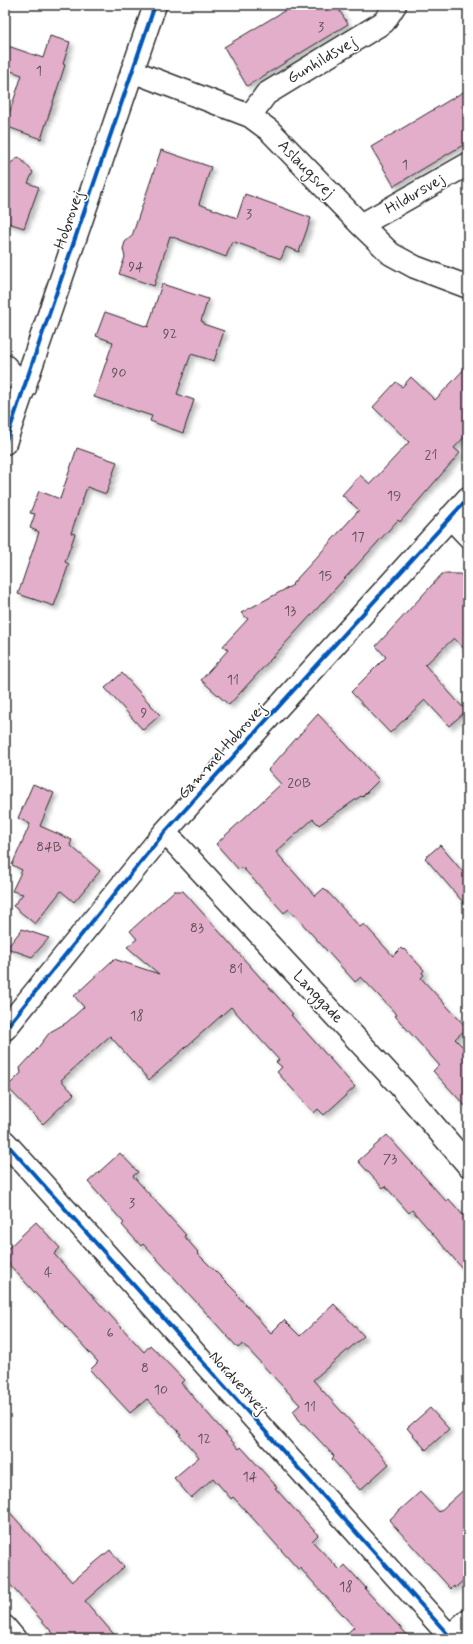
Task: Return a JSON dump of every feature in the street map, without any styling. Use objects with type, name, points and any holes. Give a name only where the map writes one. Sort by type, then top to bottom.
[{"type":"street","name":"Hobrovej","points":[[5,443],[155,5]]},
{"type":"street","name":"Gunhildsvej","points":[[250,116],[266,94],[384,22],[395,5]]},
{"type":"street","name":"Aslaugsvej","points":[[132,71],[250,116],[269,130],[391,254],[415,267],[468,287]]},
{"type":"street","name":"Hildursvej","points":[[361,225],[468,164]]},
{"type":"street","points":[[5,366],[25,388]]},
{"type":"street","name":"Gammel Hobrovej","points":[[5,1029],[164,833],[468,498]]},
{"type":"street","points":[[450,517],[468,536]]},
{"type":"street","name":"Langgade","points":[[164,833],[176,844],[394,1080],[468,1165]]},
{"type":"street","name":"Nordvestvej","points":[[5,1142],[450,1638]]},
{"type":"street","points":[[450,1638],[468,1620]]},
{"type":"street","points":[[5,1627],[15,1639]]},
{"type":"building","points":[[294,5],[336,5],[348,24],[247,86],[224,47]]},
{"type":"building","points":[[50,36],[70,42],[63,64],[65,65],[41,139],[5,126],[22,75],[5,69],[5,45],[43,58]]},
{"type":"building","points":[[468,89],[468,142],[394,186],[371,147]]},
{"type":"building","points":[[161,150],[211,167],[199,204],[237,218],[245,194],[311,218],[299,252],[286,247],[281,259],[232,241],[226,257],[170,236],[154,286],[119,274],[125,257],[123,249],[125,242],[132,236]]},
{"type":"building","points":[[19,157],[33,172],[28,183],[39,187],[24,228],[5,222],[5,167]]},
{"type":"building","points":[[162,284],[208,299],[201,321],[204,322],[203,324],[224,331],[214,361],[191,354],[177,394],[194,400],[183,433],[150,421],[152,416],[94,397],[113,342],[96,336],[105,312],[148,327]]},
{"type":"building","points":[[468,365],[468,433],[454,448],[460,453],[400,522],[398,520],[229,705],[201,680],[228,650],[223,646],[248,619],[241,613],[293,585],[292,584],[359,510],[342,495],[360,475],[370,484],[409,442],[373,407],[396,382],[402,387],[411,377],[435,400]]},
{"type":"building","points":[[77,448],[117,462],[106,494],[87,487],[71,533],[75,534],[65,562],[69,564],[54,606],[18,594],[39,532],[30,528],[35,514],[30,513],[39,491],[60,499]]},
{"type":"building","points":[[442,574],[460,574],[468,582],[468,653],[454,638],[425,665],[466,711],[449,726],[425,700],[390,733],[351,692],[386,657],[376,646]]},
{"type":"building","points":[[122,673],[160,715],[143,730],[105,688]]},
{"type":"building","points":[[318,714],[379,780],[362,797],[361,796],[319,825],[313,819],[276,852],[315,896],[324,888],[360,927],[364,924],[393,956],[401,948],[403,950],[404,949],[424,970],[422,973],[424,975],[421,978],[467,1028],[455,1039],[468,1052],[468,1109],[433,1071],[439,1065],[395,1016],[397,1015],[361,977],[355,982],[289,909],[284,913],[242,867],[239,870],[216,844],[281,784],[268,770]]},
{"type":"building","points":[[33,784],[54,793],[40,826],[72,840],[70,845],[100,871],[74,902],[61,891],[35,924],[13,906],[23,894],[12,891],[22,870],[12,865],[30,824],[18,818]]},
{"type":"building","points":[[440,845],[468,878],[468,908],[425,858]]},
{"type":"building","points":[[174,891],[183,891],[293,1014],[291,1015],[355,1087],[324,1115],[318,1109],[314,1113],[277,1072],[282,1067],[276,1062],[279,1060],[231,1007],[149,1080],[110,1036],[61,1080],[74,1094],[43,1124],[7,1087],[21,1073],[20,1068],[50,1032],[66,1023],[84,1007],[74,996],[114,959],[159,974],[127,947],[137,939],[130,931]]},
{"type":"building","points":[[22,929],[49,938],[32,957],[7,948]]},
{"type":"building","points":[[387,1135],[446,1201],[449,1199],[468,1221],[468,1275],[412,1210],[409,1213],[385,1186],[383,1188],[358,1161]]},
{"type":"building","points":[[120,1153],[138,1172],[133,1176],[186,1235],[184,1236],[198,1252],[197,1253],[238,1294],[237,1295],[271,1333],[284,1320],[300,1336],[334,1304],[364,1336],[313,1380],[389,1464],[360,1490],[332,1459],[334,1456],[304,1424],[302,1424],[293,1411],[300,1405],[243,1344],[238,1348],[143,1244],[141,1246],[122,1225],[124,1223],[88,1182]]},
{"type":"building","points":[[36,1222],[60,1248],[54,1254],[144,1352],[150,1345],[184,1380],[181,1383],[239,1449],[241,1447],[277,1487],[275,1488],[318,1535],[312,1541],[340,1570],[345,1565],[411,1639],[341,1639],[354,1627],[300,1568],[298,1569],[233,1497],[231,1499],[213,1478],[191,1498],[174,1478],[199,1457],[179,1435],[181,1434],[147,1399],[130,1413],[90,1370],[98,1362],[5,1260],[5,1251]]},
{"type":"building","points":[[430,1408],[449,1429],[426,1450],[407,1428]]},
{"type":"building","points":[[468,1486],[468,1576],[455,1588],[454,1586],[451,1589],[389,1520],[420,1492],[439,1512]]},
{"type":"building","points":[[5,1507],[72,1582],[110,1550],[124,1567],[85,1601],[118,1639],[58,1639],[5,1579]]},
{"type":"cycle path","points":[[5,443],[155,5]]},
{"type":"cycle path","points":[[5,1029],[164,833],[468,498]]},
{"type":"cycle path","points":[[5,1142],[452,1639]]}]
